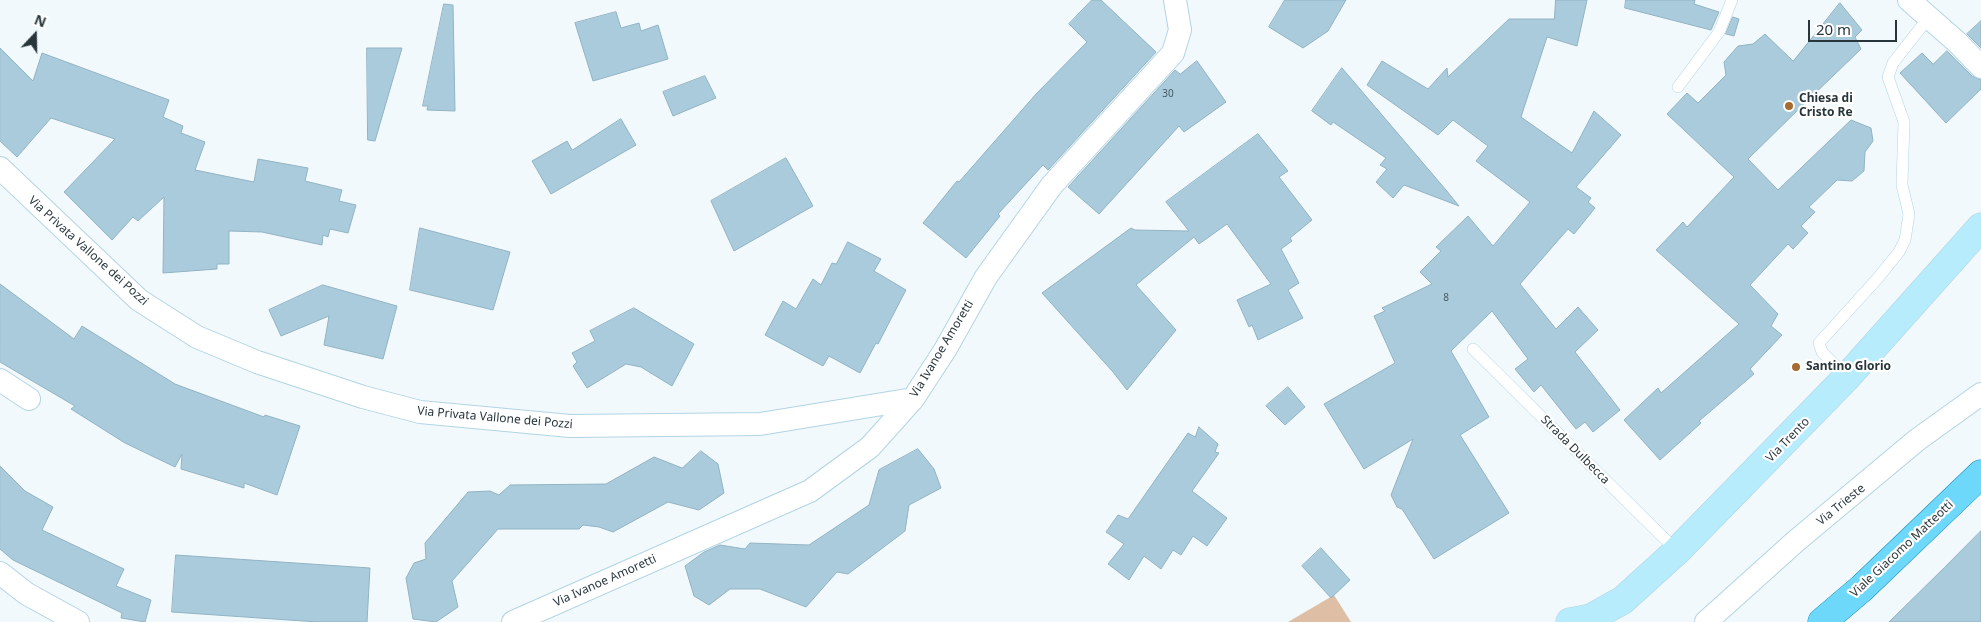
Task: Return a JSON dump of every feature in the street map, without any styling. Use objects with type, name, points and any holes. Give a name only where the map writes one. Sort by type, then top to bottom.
[{"type":"main road","name":"Via Trento","points":[[1583,621],[1623,600],[1677,552],[1847,377],[1981,227]]},
{"type":"main road","name":"Viale Giacomo Matteotti","points":[[1822,622],[1862,588],[1981,474]]},
{"type":"street","name":"Via Ivanoe Amoretti","points":[[513,622],[810,491],[870,447],[914,398],[945,350],[986,276],[1052,185],[1173,53],[1180,30],[1176,0]]},
{"type":"street","points":[[1909,0],[1981,67]]},
{"type":"street","name":"Via Privata Vallone dei Pozzi","points":[[0,168],[139,300],[198,337],[257,362],[363,397],[420,412],[570,426],[760,424],[914,398]]},
{"type":"street","points":[[0,380],[28,399]]},
{"type":"street","name":"Via Trieste","points":[[1711,620],[1796,541],[1918,440],[1981,394]]},
{"type":"street","points":[[0,573],[52,609],[78,622]]},
{"type":"lane","points":[[1678,87],[1719,32],[1732,0]]},
{"type":"lane","points":[[1847,377],[1822,352],[1819,343],[1877,279],[1899,252],[1905,240],[1909,214],[1902,185],[1903,118],[1890,87],[1889,70],[1902,49],[1929,17]]},
{"type":"lane","name":"Strada Dulbecca","points":[[1473,349],[1677,552]]},
{"type":"shaded area","points":[[1334,595],[1351,622],[1288,622]]},
{"type":"building","points":[[1092,0],[1101,0],[1156,52],[1048,170],[1043,165],[998,214],[1000,216],[966,258],[923,223],[957,181],[959,182],[1036,94],[1087,42],[1069,24]]},
{"type":"building","points":[[1285,0],[1346,0],[1328,31],[1303,48],[1269,27]]},
{"type":"building","points":[[1556,0],[1587,0],[1577,46],[1547,37],[1521,117],[1572,153],[1594,111],[1621,135],[1576,187],[1591,198],[1588,202],[1595,208],[1574,234],[1568,229],[1520,284],[1556,329],[1578,307],[1598,330],[1575,352],[1620,410],[1593,432],[1585,422],[1576,429],[1541,385],[1534,392],[1515,369],[1528,359],[1492,311],[1451,351],[1489,417],[1460,435],[1509,513],[1434,559],[1402,509],[1397,507],[1391,495],[1413,439],[1364,469],[1324,404],[1395,363],[1374,316],[1385,311],[1382,308],[1432,284],[1420,272],[1441,251],[1436,247],[1468,216],[1493,246],[1530,202],[1476,161],[1488,146],[1453,120],[1438,135],[1367,85],[1382,61],[1428,89],[1447,68],[1448,77],[1509,19],[1554,19]]},
{"type":"building","points":[[1626,0],[1695,0],[1694,4],[1719,12],[1711,30],[1625,8]]},
{"type":"building","points":[[1840,3],[1862,30],[1855,37],[1861,49],[1807,101],[1803,102],[1805,103],[1748,159],[1778,190],[1851,120],[1871,128],[1873,141],[1865,152],[1864,171],[1852,181],[1837,180],[1809,207],[1815,212],[1801,226],[1808,233],[1793,249],[1788,244],[1750,285],[1778,314],[1771,326],[1782,335],[1750,369],[1754,374],[1699,421],[1701,423],[1660,460],[1624,420],[1658,388],[1661,393],[1739,324],[1656,250],[1683,222],[1687,227],[1734,177],[1667,114],[1687,93],[1698,103],[1726,75],[1724,62],[1738,46],[1753,44],[1765,34],[1793,61]]},
{"type":"building","points":[[444,4],[453,5],[455,111],[427,110],[428,106],[423,106]]},
{"type":"building","points":[[616,12],[621,28],[639,23],[641,31],[658,25],[668,59],[593,81],[575,23]]},
{"type":"building","points":[[1733,17],[1739,19],[1734,36],[1726,34]]},
{"type":"building","points":[[1981,21],[1981,48],[1967,34]]},
{"type":"building","points":[[0,48],[33,81],[42,53],[169,100],[163,117],[183,126],[181,133],[205,142],[195,170],[254,182],[258,159],[308,168],[305,181],[342,190],[339,201],[356,205],[348,233],[330,229],[328,237],[323,235],[322,245],[262,232],[229,231],[229,264],[217,264],[217,269],[163,273],[164,197],[138,221],[133,217],[112,240],[64,192],[115,139],[51,118],[17,157],[0,141]]},
{"type":"building","points":[[367,48],[402,48],[375,141],[368,140]]},
{"type":"building","points":[[1947,51],[1972,76],[1981,80],[1981,89],[1946,123],[1900,73],[1922,53],[1933,64]]},
{"type":"building","points":[[1197,61],[1226,102],[1184,132],[1179,126],[1099,214],[1068,187],[1175,70],[1180,74]]},
{"type":"building","points":[[1342,68],[1459,206],[1404,185],[1393,198],[1376,182],[1387,169],[1380,165],[1386,158],[1333,122],[1331,125],[1312,111]]},
{"type":"building","points":[[705,76],[716,98],[673,116],[663,92]]},
{"type":"building","points":[[621,119],[636,145],[551,194],[532,161],[567,141],[572,150]]},
{"type":"building","points":[[1258,134],[1288,171],[1279,177],[1312,220],[1290,238],[1292,241],[1281,249],[1299,283],[1288,290],[1303,318],[1258,340],[1252,325],[1249,327],[1237,300],[1271,284],[1227,224],[1199,244],[1194,237],[1136,285],[1176,330],[1127,390],[1042,293],[1131,228],[1135,230],[1189,231],[1166,202]]},
{"type":"building","points":[[786,158],[813,206],[734,251],[711,201]]},
{"type":"building","points":[[420,228],[510,252],[493,310],[410,290]]},
{"type":"building","points":[[848,242],[881,259],[874,271],[906,290],[878,344],[876,343],[860,373],[829,356],[823,366],[765,335],[783,301],[796,309],[813,279],[821,285],[832,263],[836,264]]},
{"type":"building","points":[[0,284],[74,339],[82,326],[175,384],[264,417],[265,415],[300,426],[277,495],[244,483],[244,488],[181,469],[182,454],[175,467],[125,443],[71,409],[75,406],[0,362]]},
{"type":"building","points":[[323,285],[397,306],[383,359],[324,345],[329,316],[281,336],[269,310]]},
{"type":"building","points":[[634,308],[694,344],[672,386],[641,367],[626,364],[587,388],[573,366],[577,362],[572,353],[595,341],[590,331]]},
{"type":"building","points":[[1288,387],[1305,407],[1285,425],[1266,406]]},
{"type":"building","points":[[1199,427],[1218,444],[1215,452],[1219,453],[1192,491],[1227,518],[1207,546],[1193,536],[1181,555],[1173,550],[1161,569],[1144,556],[1129,580],[1108,564],[1124,544],[1106,532],[1118,515],[1128,519],[1188,433],[1195,437]]},
{"type":"building","points":[[918,449],[934,469],[941,488],[909,505],[905,531],[848,574],[837,572],[806,607],[760,589],[730,589],[709,605],[694,596],[685,566],[704,552],[720,545],[745,549],[750,543],[809,545],[869,505],[879,470]]},
{"type":"building","points":[[701,451],[718,464],[724,493],[699,510],[668,502],[613,532],[599,527],[583,525],[579,529],[498,529],[452,581],[458,607],[436,622],[413,619],[406,578],[414,563],[426,559],[425,543],[468,492],[490,491],[499,495],[510,485],[606,484],[654,457],[682,468]]},
{"type":"building","points":[[0,466],[25,491],[53,507],[42,530],[124,569],[116,586],[151,600],[145,622],[121,618],[122,613],[13,560],[0,549]]},
{"type":"building","points":[[1981,531],[1981,622],[1889,622],[1944,568]]},
{"type":"building","points":[[1321,548],[1350,580],[1331,598],[1302,566]]},
{"type":"building","points":[[176,555],[370,568],[367,622],[318,622],[172,612]]},
{"type":"place","name":"Chiesa di Cristo Re","points":[[1789,106]]},
{"type":"place","name":"Santino Glorio","points":[[1796,367]]}]
